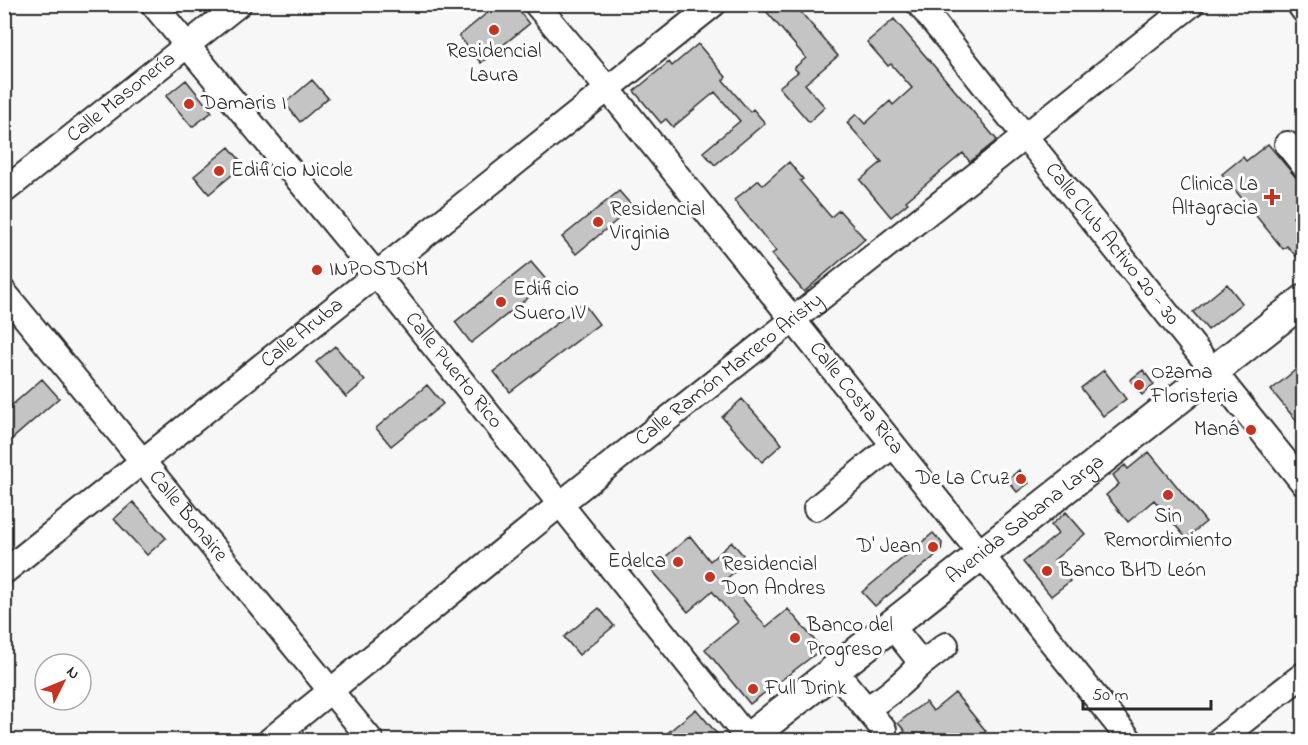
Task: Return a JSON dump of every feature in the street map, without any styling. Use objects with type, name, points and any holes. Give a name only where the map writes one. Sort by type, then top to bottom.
[{"type":"main road","name":"Avenida Sabana Larga","points":[[748,740],[1304,300]]},
{"type":"street","name":"Calle Puerto Rico","points":[[153,4],[185,46],[377,275],[559,506],[748,740]]},
{"type":"street","name":"Calle Masonería","points":[[4,191],[238,4]]},
{"type":"street","name":"Calle Costa Rica","points":[[536,4],[608,89],[1130,741]]},
{"type":"street","name":"Calle Aruba","points":[[4,572],[714,4]]},
{"type":"street","name":"Calle Club Activo 20 - 30","points":[[919,4],[1304,484]]},
{"type":"street","name":"Calle Ramón Marrero Aristy","points":[[270,741],[559,506],[1192,4]]},
{"type":"street","points":[[1299,4],[1304,11]]},
{"type":"street","points":[[1287,144],[1304,166]]},
{"type":"street","name":"Calle Bonaire","points":[[4,292],[145,461],[371,741]]},
{"type":"street","points":[[816,508],[892,446]]},
{"type":"street","points":[[891,625],[915,655],[919,666]]},
{"type":"street","points":[[864,706],[874,704],[946,645]]},
{"type":"street","points":[[834,670],[884,730]]},
{"type":"street","points":[[1219,741],[1304,674]]},
{"type":"shaded area","points":[[184,5],[209,5],[194,17]]},
{"type":"building","name":"Residencial Laura","points":[[498,4],[514,4],[529,24],[481,63],[459,36]]},
{"type":"building","points":[[760,4],[794,4],[838,56],[805,84],[825,107],[809,122],[779,87],[798,72],[794,68],[806,58]]},
{"type":"building","points":[[894,19],[997,140],[970,162],[963,153],[906,201],[908,203],[891,217],[860,180],[882,162],[847,123],[856,114],[865,124],[890,101],[893,105],[912,88],[867,42]]},
{"type":"building","points":[[698,44],[726,77],[723,80],[750,112],[753,109],[765,123],[715,165],[703,152],[740,121],[715,92],[673,127],[666,119],[661,123],[634,91],[669,62],[672,66]]},
{"type":"building","name":"Damaris I","points":[[186,80],[212,112],[192,127],[166,96]]},
{"type":"building","points":[[312,80],[328,98],[300,122],[285,103]]},
{"type":"building","name":"Clinica La Altagracia","points":[[1268,144],[1304,187],[1304,208],[1293,217],[1304,230],[1304,250],[1296,256],[1287,246],[1283,249],[1222,174],[1243,157],[1246,161]]},
{"type":"building","name":"Edificio Nicole","points":[[229,147],[244,165],[209,194],[194,176]]},
{"type":"building","points":[[789,162],[803,179],[800,181],[831,217],[839,210],[865,239],[804,292],[772,254],[776,251],[734,200],[759,180],[763,185]]},
{"type":"building","name":"Residencial Virginia","points":[[619,191],[633,207],[576,254],[562,237]]},
{"type":"building","name":"Edificio Suero IV","points":[[531,262],[548,282],[471,343],[455,322]]},
{"type":"building","points":[[1227,284],[1242,303],[1208,330],[1193,312]]},
{"type":"building","points":[[583,303],[599,324],[510,392],[494,372]]},
{"type":"building","points":[[335,346],[365,381],[346,397],[316,362]]},
{"type":"building","points":[[1304,363],[1304,430],[1271,390]]},
{"type":"building","points":[[1104,370],[1126,399],[1103,416],[1081,388]]},
{"type":"building","points":[[1143,370],[1154,385],[1142,395],[1130,380]]},
{"type":"building","points":[[42,379],[59,398],[4,446],[4,412]]},
{"type":"building","points":[[427,385],[443,404],[391,446],[376,428]]},
{"type":"building","points":[[742,399],[782,444],[762,462],[722,417]]},
{"type":"building","name":"Sin Remordimiento","points":[[1149,452],[1206,522],[1186,538],[1154,500],[1128,522],[1106,495],[1119,484],[1113,475],[1125,465],[1128,469]]},
{"type":"building","points":[[1019,470],[1029,483],[1017,492],[1007,480]]},
{"type":"building","points":[[133,502],[166,538],[147,555],[114,519]]},
{"type":"building","points":[[1066,512],[1085,534],[1054,560],[1070,581],[1051,596],[1023,562],[1058,534],[1051,525]]},
{"type":"building","points":[[933,533],[942,543],[941,551],[875,606],[862,592]]},
{"type":"building","points":[[690,536],[710,561],[732,542],[748,561],[726,579],[766,627],[788,609],[822,649],[750,704],[705,649],[738,622],[712,591],[688,612],[651,569]]},
{"type":"building","points":[[599,608],[614,626],[579,655],[564,637]]},
{"type":"building","points":[[955,693],[986,731],[975,741],[894,741],[905,731],[898,723],[917,708],[926,702],[933,711]]},
{"type":"building","points":[[696,709],[718,735],[711,741],[658,741]]},
{"type":"place","name":"Residencial Laura","points":[[494,30]]},
{"type":"place","name":"Damaris I","points":[[189,104]]},
{"type":"place","name":"Edificio Nicole","points":[[219,171]]},
{"type":"place","name":"Clinica La Altagracia","points":[[1272,197]]},
{"type":"place","name":"Residencial Virginia","points":[[598,222]]},
{"type":"place","name":"INPOSDOM","points":[[317,270]]},
{"type":"place","name":"Edificio Suero IV","points":[[501,302]]},
{"type":"place","name":"Ozama Floristeria","points":[[1139,385]]},
{"type":"place","name":"Maná","points":[[1251,430]]},
{"type":"place","name":"De La Cruz","points":[[1021,479]]},
{"type":"place","name":"Sin Remordimiento","points":[[1168,495]]},
{"type":"place","name":"D' Jean","points":[[933,547]]},
{"type":"place","name":"Edelca","points":[[678,562]]},
{"type":"place","name":"Banco BHD León","points":[[1047,571]]},
{"type":"place","name":"Residencial Don Andres","points":[[710,577]]},
{"type":"place","name":"Banco del Progreso","points":[[795,638]]},
{"type":"place","name":"Full Drink","points":[[753,689]]}]
